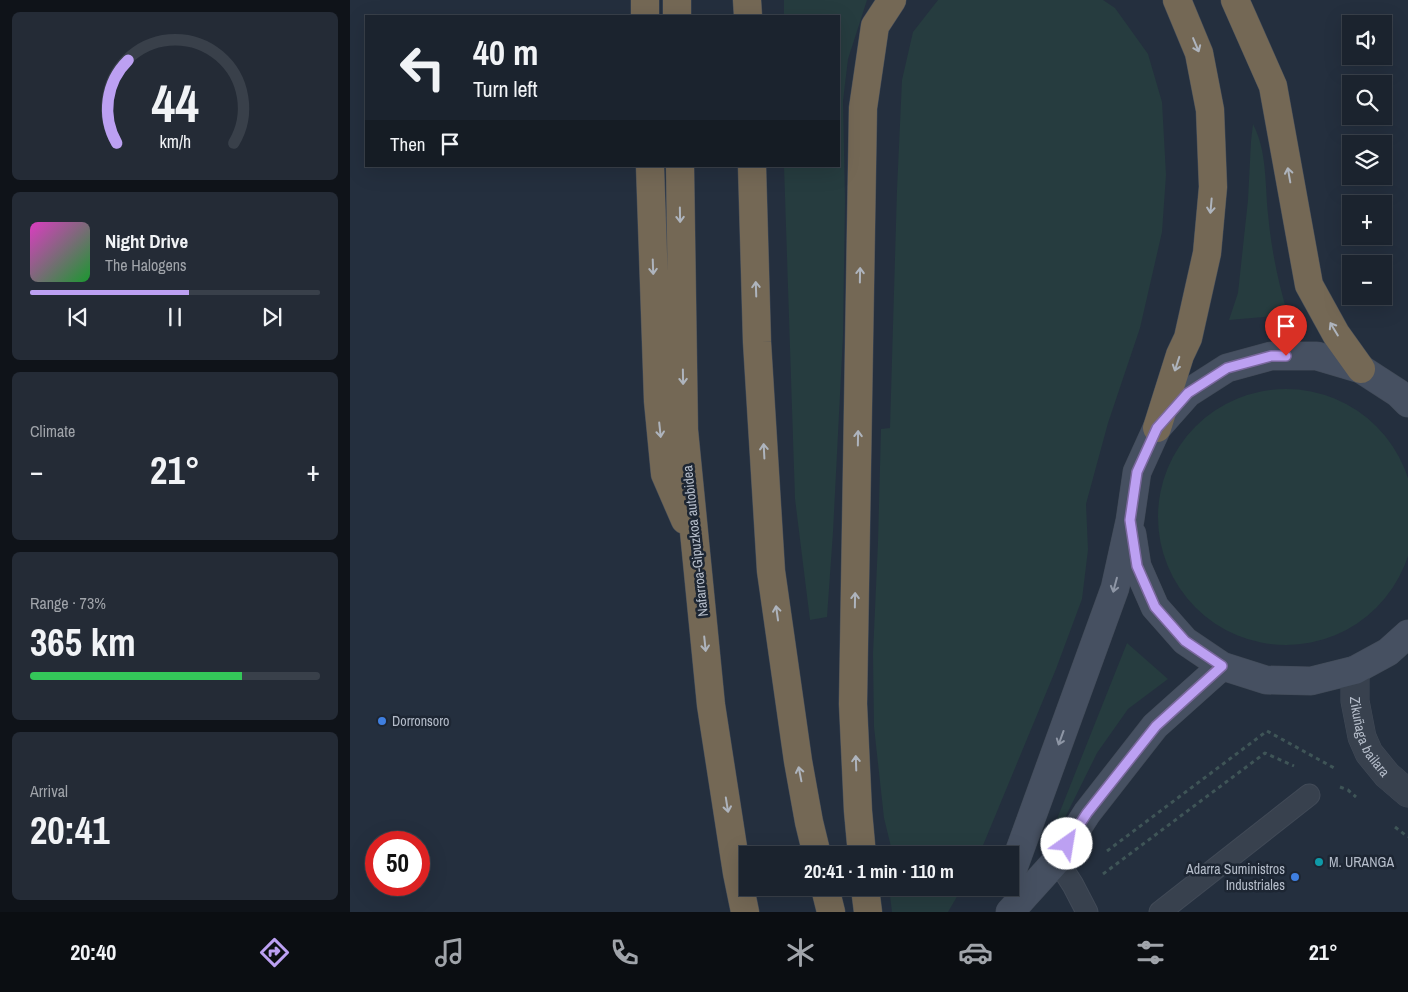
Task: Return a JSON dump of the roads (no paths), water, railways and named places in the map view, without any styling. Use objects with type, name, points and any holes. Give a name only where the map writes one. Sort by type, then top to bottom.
[{"type":"highway","points":[[644,0],[645,15]]},
{"type":"highway","points":[[677,0],[677,15]]},
{"type":"highway","points":[[747,0],[748,15]]},
{"type":"highway","points":[[861,846],[853,704],[863,108],[875,26],[892,0]]},
{"type":"highway","points":[[1157,428],[1180,355],[1188,338],[1207,253],[1213,187],[1210,110],[1200,53],[1177,0]]},
{"type":"highway","points":[[1235,0],[1273,86],[1309,285],[1336,334],[1361,369]]},
{"type":"highway","points":[[650,167],[658,402],[665,474],[695,543]]},
{"type":"highway","name":"Nafarroa-Gipuzkoa autobidea","points":[[680,167],[684,430],[711,705],[737,873],[745,912]]},
{"type":"highway","points":[[752,167],[757,342],[771,571],[798,761],[815,846]]},
{"type":"highway","points":[[827,896],[831,912]]},
{"type":"highway","points":[[866,896],[868,912]]},
{"type":"main road","points":[[1019,852],[1115,588],[1130,520],[1137,472],[1157,428],[1188,393],[1227,368],[1271,356],[1317,356],[1361,369],[1398,393],[1408,404]]},
{"type":"main road","points":[[1130,520],[1137,566],[1155,607],[1185,641],[1222,666],[1266,680],[1311,681],[1355,670],[1388,652],[1408,634]]},
{"type":"main road","points":[[1010,912],[1057,860],[1087,813],[1156,726],[1222,666]]},
{"type":"main road","points":[[997,912],[1003,896]]},
{"type":"street","name":"Zikuñaga bailara","points":[[1355,670],[1355,701],[1362,737],[1369,753],[1388,775],[1408,793]]},
{"type":"lane","points":[[1160,912],[1309,794]]},
{"type":"lane","points":[[1057,860],[1087,912]]},
{"type":"place","name":"Dorronsoro","points":[[382,721]]},
{"type":"place","name":"M. URANGA","points":[[1319,862]]},
{"type":"place","name":"Adarra Suministros Industriales","points":[[1295,877]]}]
